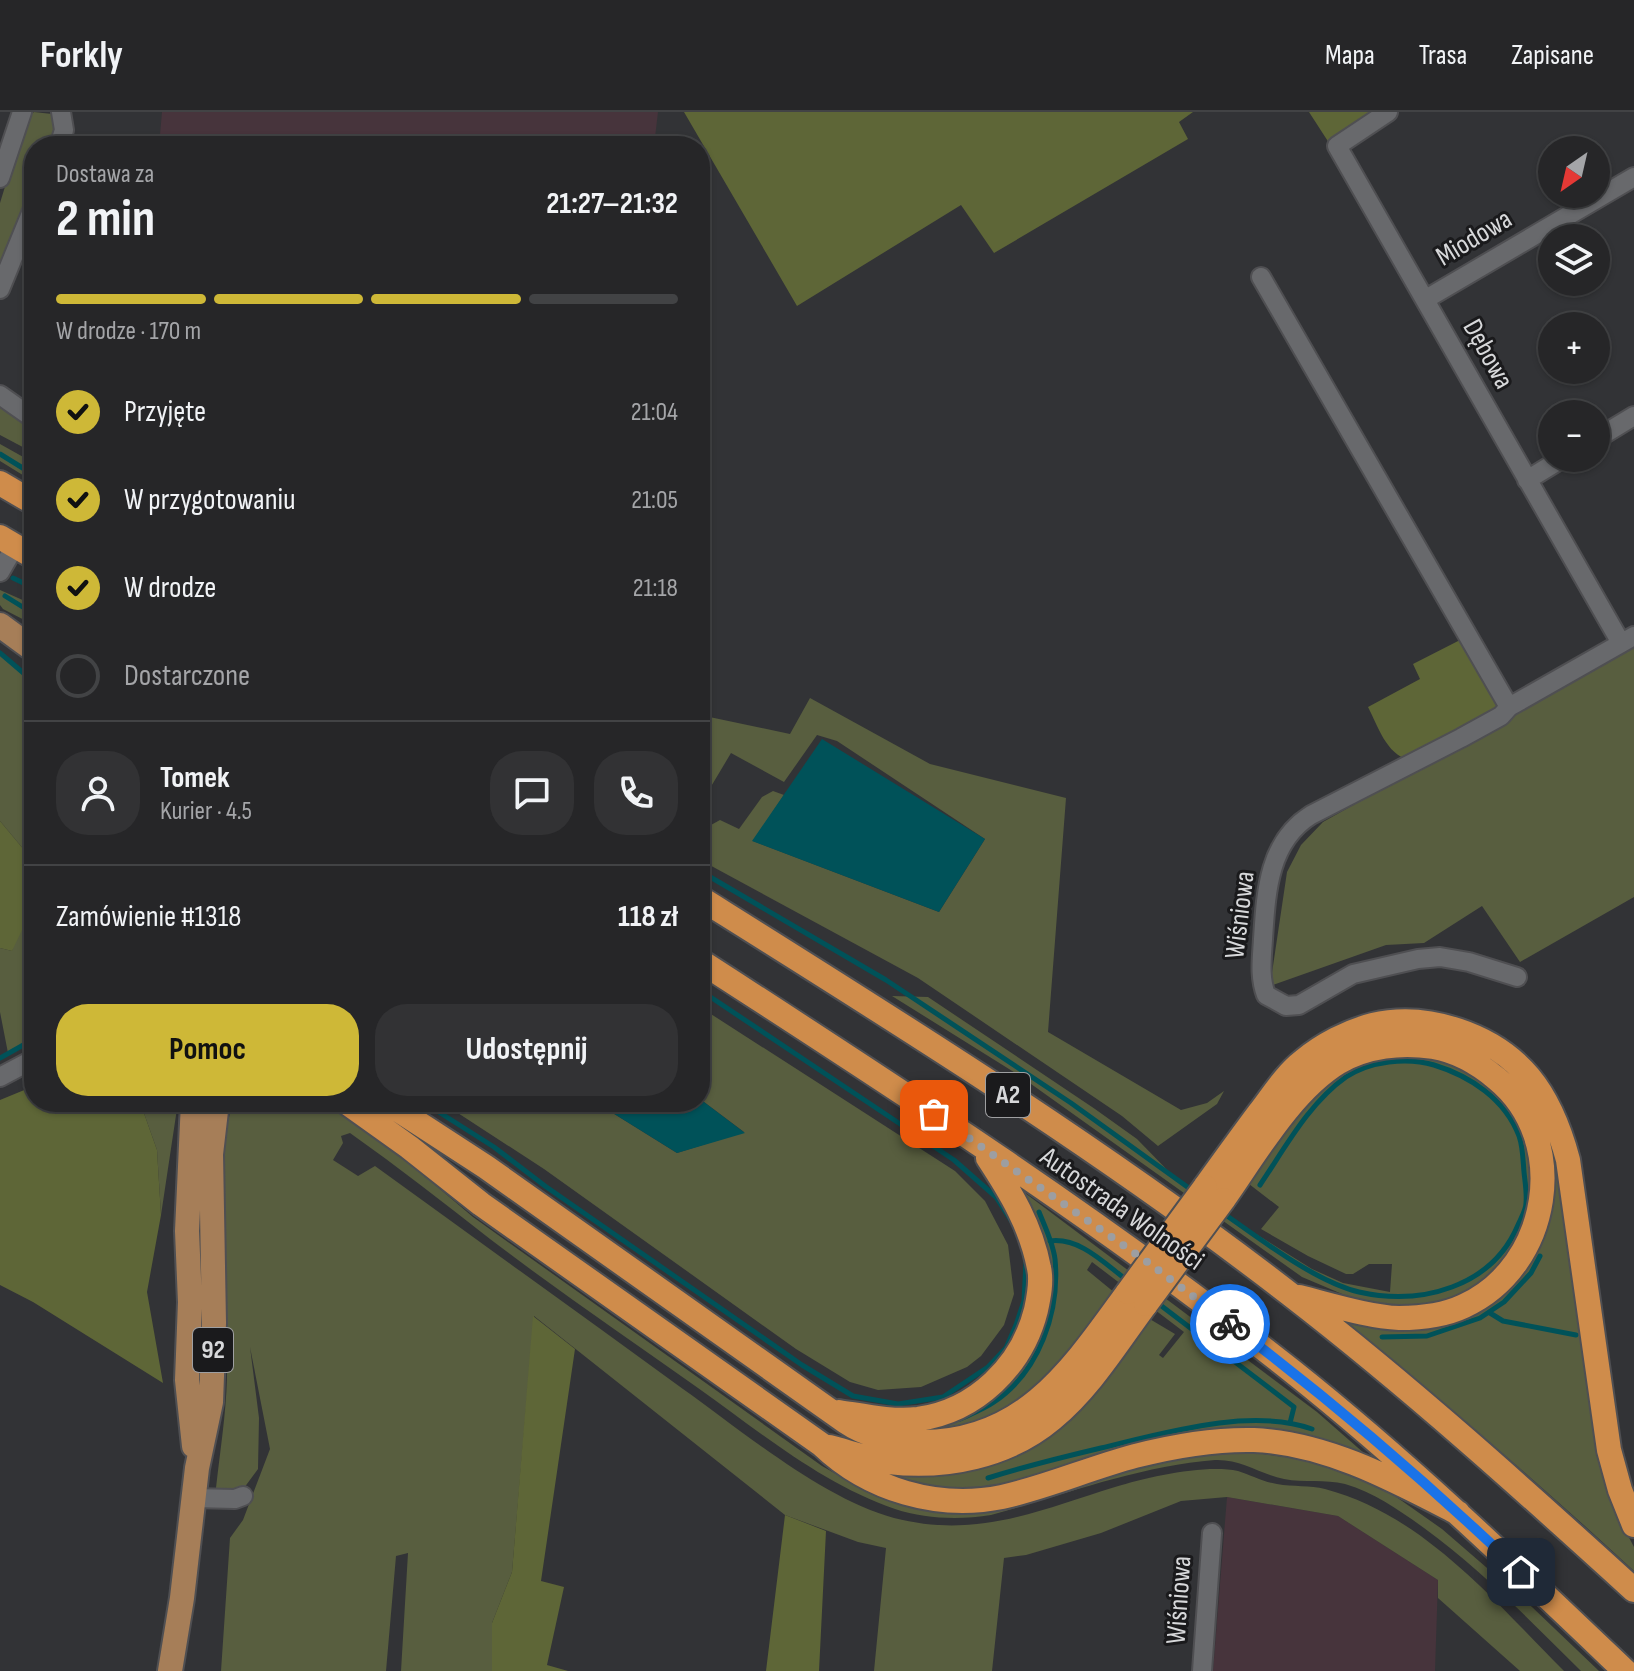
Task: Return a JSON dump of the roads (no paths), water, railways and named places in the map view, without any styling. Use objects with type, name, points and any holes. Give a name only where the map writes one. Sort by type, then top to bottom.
[{"type":"highway","points":[[2,484],[24,497]]},
{"type":"highway","name":"Autostrada Wolności","points":[[710,904],[1093,1150],[1291,1295],[1444,1422],[1634,1590]]},
{"type":"highway","name":"Autostrada Wolności","points":[[710,967],[980,1146],[1146,1261],[1294,1372],[1458,1513],[1625,1671]]},
{"type":"highway","points":[[822,1445],[887,1462],[928,1464],[970,1458],[1012,1444],[1052,1419],[1075,1396],[1137,1298],[1214,1193],[1282,1082],[1320,1048],[1373,1025],[1401,1022],[1434,1024],[1459,1031],[1507,1055],[1544,1098],[1564,1146],[1609,1450],[1634,1525]]},
{"type":"highway","points":[[1214,1193],[1311,1083],[1331,1067],[1356,1054],[1403,1045],[1443,1049],[1466,1057],[1509,1089],[1535,1130],[1542,1155],[1544,1184],[1531,1240],[1514,1267],[1500,1281],[1465,1306],[1444,1313],[1401,1318],[1291,1295]]},
{"type":"highway","points":[[360,1112],[481,1204],[822,1445],[844,1465],[874,1482],[925,1497],[970,1500],[1017,1493],[1166,1449],[1229,1440],[1258,1440],[1312,1450],[1350,1462],[1458,1513]]},
{"type":"highway","points":[[401,1112],[486,1167],[856,1429],[897,1440],[951,1441],[988,1431],[1033,1405],[1057,1384],[1137,1298]]},
{"type":"highway","points":[[834,1411],[896,1420],[919,1419],[944,1412],[987,1390],[1019,1353],[1031,1330],[1039,1296],[1040,1271],[1023,1214],[980,1146]]},
{"type":"main road","points":[[5,628],[24,636]]},
{"type":"main road","points":[[5,628],[24,642]]},
{"type":"main road","name":"92","points":[[193,1112],[187,1231],[190,1302],[187,1380],[197,1468]]},
{"type":"main road","name":"92","points":[[170,1671],[197,1468],[211,1402],[214,1323],[211,1154],[216,1112]]},
{"type":"street","points":[[61,112],[62,136]]},
{"type":"street","name":"Dębowa","points":[[1388,112],[1337,146],[1527,480],[1628,639]]},
{"type":"street","points":[[0,178],[13,122]]},
{"type":"street","name":"Miodowa","points":[[1426,299],[1634,177]]},
{"type":"street","points":[[0,289],[24,230]]},
{"type":"street","points":[[1261,277],[1509,707]]},
{"type":"street","points":[[0,395],[24,412]]},
{"type":"street","points":[[1610,431],[1634,416]]},
{"type":"street","points":[[1527,480],[1540,472]]},
{"type":"street","points":[[2,484],[24,504]]},
{"type":"street","points":[[0,572],[17,543]]},
{"type":"street","name":"Wiśniowa","points":[[1517,977],[1469,962],[1440,957],[1418,959],[1353,974],[1299,1005],[1286,1006],[1266,995],[1261,972],[1268,884],[1280,847],[1300,821],[1501,716],[1509,707],[1628,639]]},
{"type":"street","points":[[0,1077],[24,1064]]},
{"type":"street","points":[[193,1498],[235,1499],[243,1496]]},
{"type":"street","name":"Wiśniowa","points":[[1202,1671],[1212,1533]]},
{"type":"water","points":[[822,739],[985,839],[939,912],[752,841]]},
{"type":"water","points":[[710,1107],[745,1133],[677,1153],[611,1112],[710,1112]]},
{"type":"waterway","points":[[0,454],[24,469]]},
{"type":"waterway","points":[[13,578],[24,583]]},
{"type":"waterway","points":[[5,596],[24,608]]},
{"type":"waterway","points":[[0,653],[24,673]]},
{"type":"waterway","points":[[710,877],[886,980],[1071,1103],[1193,1191]]},
{"type":"waterway","points":[[710,997],[954,1160],[996,1197],[1012,1222]]},
{"type":"waterway","points":[[0,1058],[24,1045]]},
{"type":"waterway","points":[[1223,1213],[1289,1258],[1342,1287],[1383,1296],[1406,1296],[1452,1287],[1491,1264],[1518,1225],[1526,1199],[1520,1140],[1505,1111],[1485,1091],[1460,1076],[1434,1065],[1412,1061],[1366,1067],[1346,1077],[1320,1100],[1298,1127],[1260,1185]]},
{"type":"waterway","points":[[439,1112],[494,1147],[802,1365],[853,1396],[898,1404],[943,1397],[988,1367],[1006,1348],[1016,1325],[1024,1301],[1026,1261]]},
{"type":"waterway","points":[[960,1419],[990,1405],[1010,1389],[1034,1358],[1043,1339],[1050,1320],[1056,1279],[1051,1241],[1039,1212]]},
{"type":"waterway","points":[[1050,1241],[1082,1247],[1128,1281]]},
{"type":"waterway","points":[[1382,1337],[1427,1336],[1480,1318],[1504,1302],[1531,1273],[1540,1256]]},
{"type":"waterway","points":[[1155,1301],[1294,1407],[1290,1423]]},
{"type":"waterway","points":[[1490,1313],[1503,1321],[1576,1335]]},
{"type":"waterway","points":[[988,1478],[1207,1425],[1262,1421],[1312,1429]]}]
